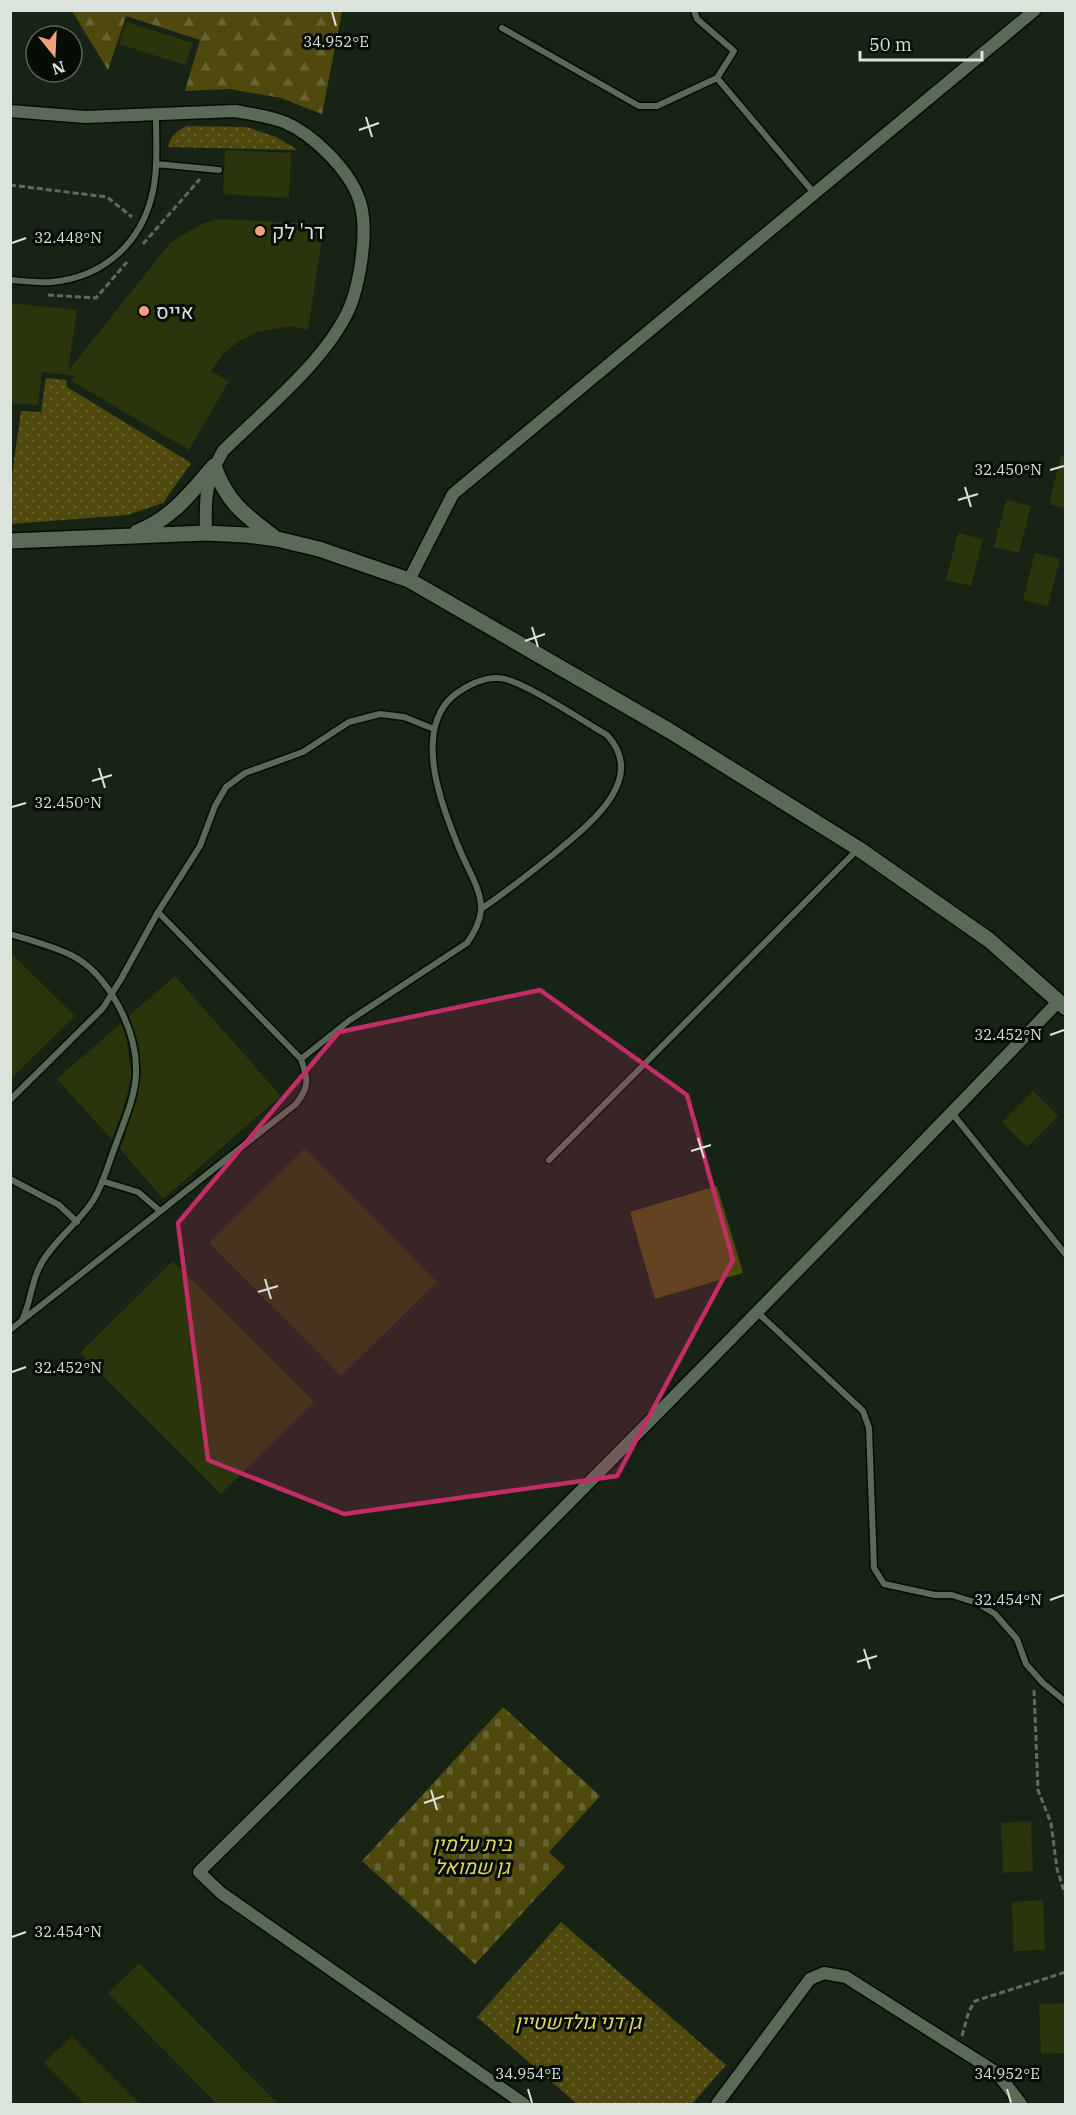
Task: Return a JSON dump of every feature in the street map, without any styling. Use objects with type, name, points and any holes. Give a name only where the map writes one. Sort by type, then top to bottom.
[{"type":"street","points":[[409,580],[453,494],[1035,10]]},
{"type":"street","points":[[10,111],[64,117],[235,111],[259,115],[285,123],[308,137],[326,152],[344,173],[359,199],[363,222],[363,248],[352,305],[343,322],[314,360],[223,451],[207,484],[206,533]]},
{"type":"street","points":[[126,536],[151,526],[177,509],[214,466]]},
{"type":"street","points":[[214,466],[223,489],[233,503],[246,516],[277,539]]},
{"type":"street","points":[[10,541],[206,533],[246,535],[277,539],[336,555],[409,580],[670,731],[858,849],[989,940],[1062,1005],[952,1113],[423,1650],[199,1872],[221,1893],[524,2104]]},
{"type":"street","points":[[717,2104],[810,1979],[824,1973],[846,1977],[998,2073],[1021,2104]]},
{"type":"lane","points":[[502,28],[639,106],[657,106],[717,78],[734,51],[697,19],[694,10]]},
{"type":"lane","points":[[717,78],[815,193]]},
{"type":"lane","points":[[10,280],[50,282],[72,279],[93,272],[120,252],[137,235],[153,192],[156,165],[156,113]]},
{"type":"lane","points":[[156,165],[219,170]]},
{"type":"lane","points":[[301,1059],[350,1020],[467,943],[477,928],[481,909],[477,888],[450,826],[438,784],[432,754],[434,729],[441,711],[466,687],[480,680],[504,678],[525,687],[607,735],[617,746],[621,759],[621,772],[614,792],[598,816],[509,891],[481,909]]},
{"type":"lane","points":[[10,1100],[103,1008],[158,912],[200,846],[215,806],[226,787],[245,773],[303,752],[349,722],[380,714],[404,717],[434,729]]},
{"type":"lane","points":[[549,1160],[858,849]]},
{"type":"lane","points":[[10,1330],[296,1104],[304,1093],[308,1080],[301,1059],[158,912]]},
{"type":"lane","points":[[10,934],[72,956],[92,971],[120,1006],[132,1038],[136,1073],[126,1119],[102,1181],[94,1198],[77,1222],[40,1264],[32,1283],[23,1319]]},
{"type":"lane","points":[[952,1113],[1065,1255]]},
{"type":"lane","points":[[10,1179],[59,1205],[77,1222]]},
{"type":"lane","points":[[102,1181],[138,1192],[159,1210]]},
{"type":"lane","points":[[757,1311],[863,1411],[869,1428],[874,1568],[884,1584],[935,1595],[952,1595],[977,1603],[995,1614],[1017,1639],[1026,1664],[1065,1702]]},
{"type":"path","points":[[10,185],[107,197],[153,232]]},
{"type":"path","points":[[1034,1672],[1038,1790],[1051,1823],[1057,1869],[1065,1897]]},
{"type":"path","points":[[959,2048],[969,2011],[975,2001],[1065,1972]]},
{"type":"highlighted area","points":[[540,990],[687,1095],[733,1260],[617,1476],[344,1514],[208,1460],[178,1223],[339,1032]]},
{"type":"green space","points":[[72,11],[342,11],[322,114],[281,98],[229,89],[185,91],[200,40],[126,16],[108,70],[84,31],[84,24],[80,24]]},
{"type":"green space","points":[[186,126],[246,127],[276,137],[298,150],[168,147],[174,134]]},
{"type":"green space","points":[[46,378],[66,380],[67,387],[191,463],[163,503],[127,515],[11,524],[11,483],[21,411],[41,412]]},
{"type":"green space","points":[[717,1186],[743,1273],[655,1299],[630,1212]]},
{"type":"green space","name":"בית עלמין גן שמואל","points":[[503,1707],[600,1796],[549,1852],[565,1867],[475,1964],[362,1861]]},
{"type":"green space","name":"גן דני גולדשטיין","points":[[561,1922],[726,2065],[692,2104],[577,2104],[477,2017]]},
{"type":"building","points":[[126,22],[193,43],[185,65],[119,44]]},
{"type":"building","points":[[225,150],[291,153],[289,198],[223,194]]},
{"type":"building","points":[[217,219],[324,224],[308,330],[291,326],[257,332],[239,341],[223,354],[211,371],[229,381],[189,450],[72,381],[74,376],[42,372],[38,405],[10,403],[10,303],[77,310],[68,371],[170,243],[201,224]]},
{"type":"building","points":[[1061,456],[1065,457],[1065,508],[1049,504]]},
{"type":"building","points":[[1006,500],[1031,506],[1019,553],[994,547]]},
{"type":"building","points":[[958,533],[983,539],[971,586],[946,580]]},
{"type":"building","points":[[1035,553],[1060,559],[1048,606],[1023,600]]},
{"type":"building","points":[[10,952],[75,1016],[10,1080]]},
{"type":"building","points":[[175,976],[281,1096],[163,1199],[120,1149],[136,1102],[141,1074],[137,1039],[129,1016]]},
{"type":"building","points":[[121,1023],[127,1042],[131,1074],[126,1099],[112,1140],[57,1079]]},
{"type":"building","points":[[1033,1091],[1058,1116],[1027,1147],[1002,1122]]},
{"type":"building","points":[[305,1148],[437,1282],[341,1376],[209,1243]]},
{"type":"building","points":[[173,1261],[314,1402],[221,1494],[80,1353]]},
{"type":"building","points":[[1031,1821],[1033,1871],[1003,1873],[1001,1823]]},
{"type":"building","points":[[1043,1900],[1045,1950],[1014,1951],[1012,1902]]},
{"type":"building","points":[[139,1963],[278,2104],[217,2104],[108,1993]]},
{"type":"building","points":[[1065,2003],[1065,2053],[1041,2054],[1039,2004]]},
{"type":"building","points":[[72,2036],[140,2104],[85,2104],[44,2063]]},
{"type":"place","name":"דר' לק","points":[[260,231]]},
{"type":"place","name":"אייס","points":[[144,311]]}]
